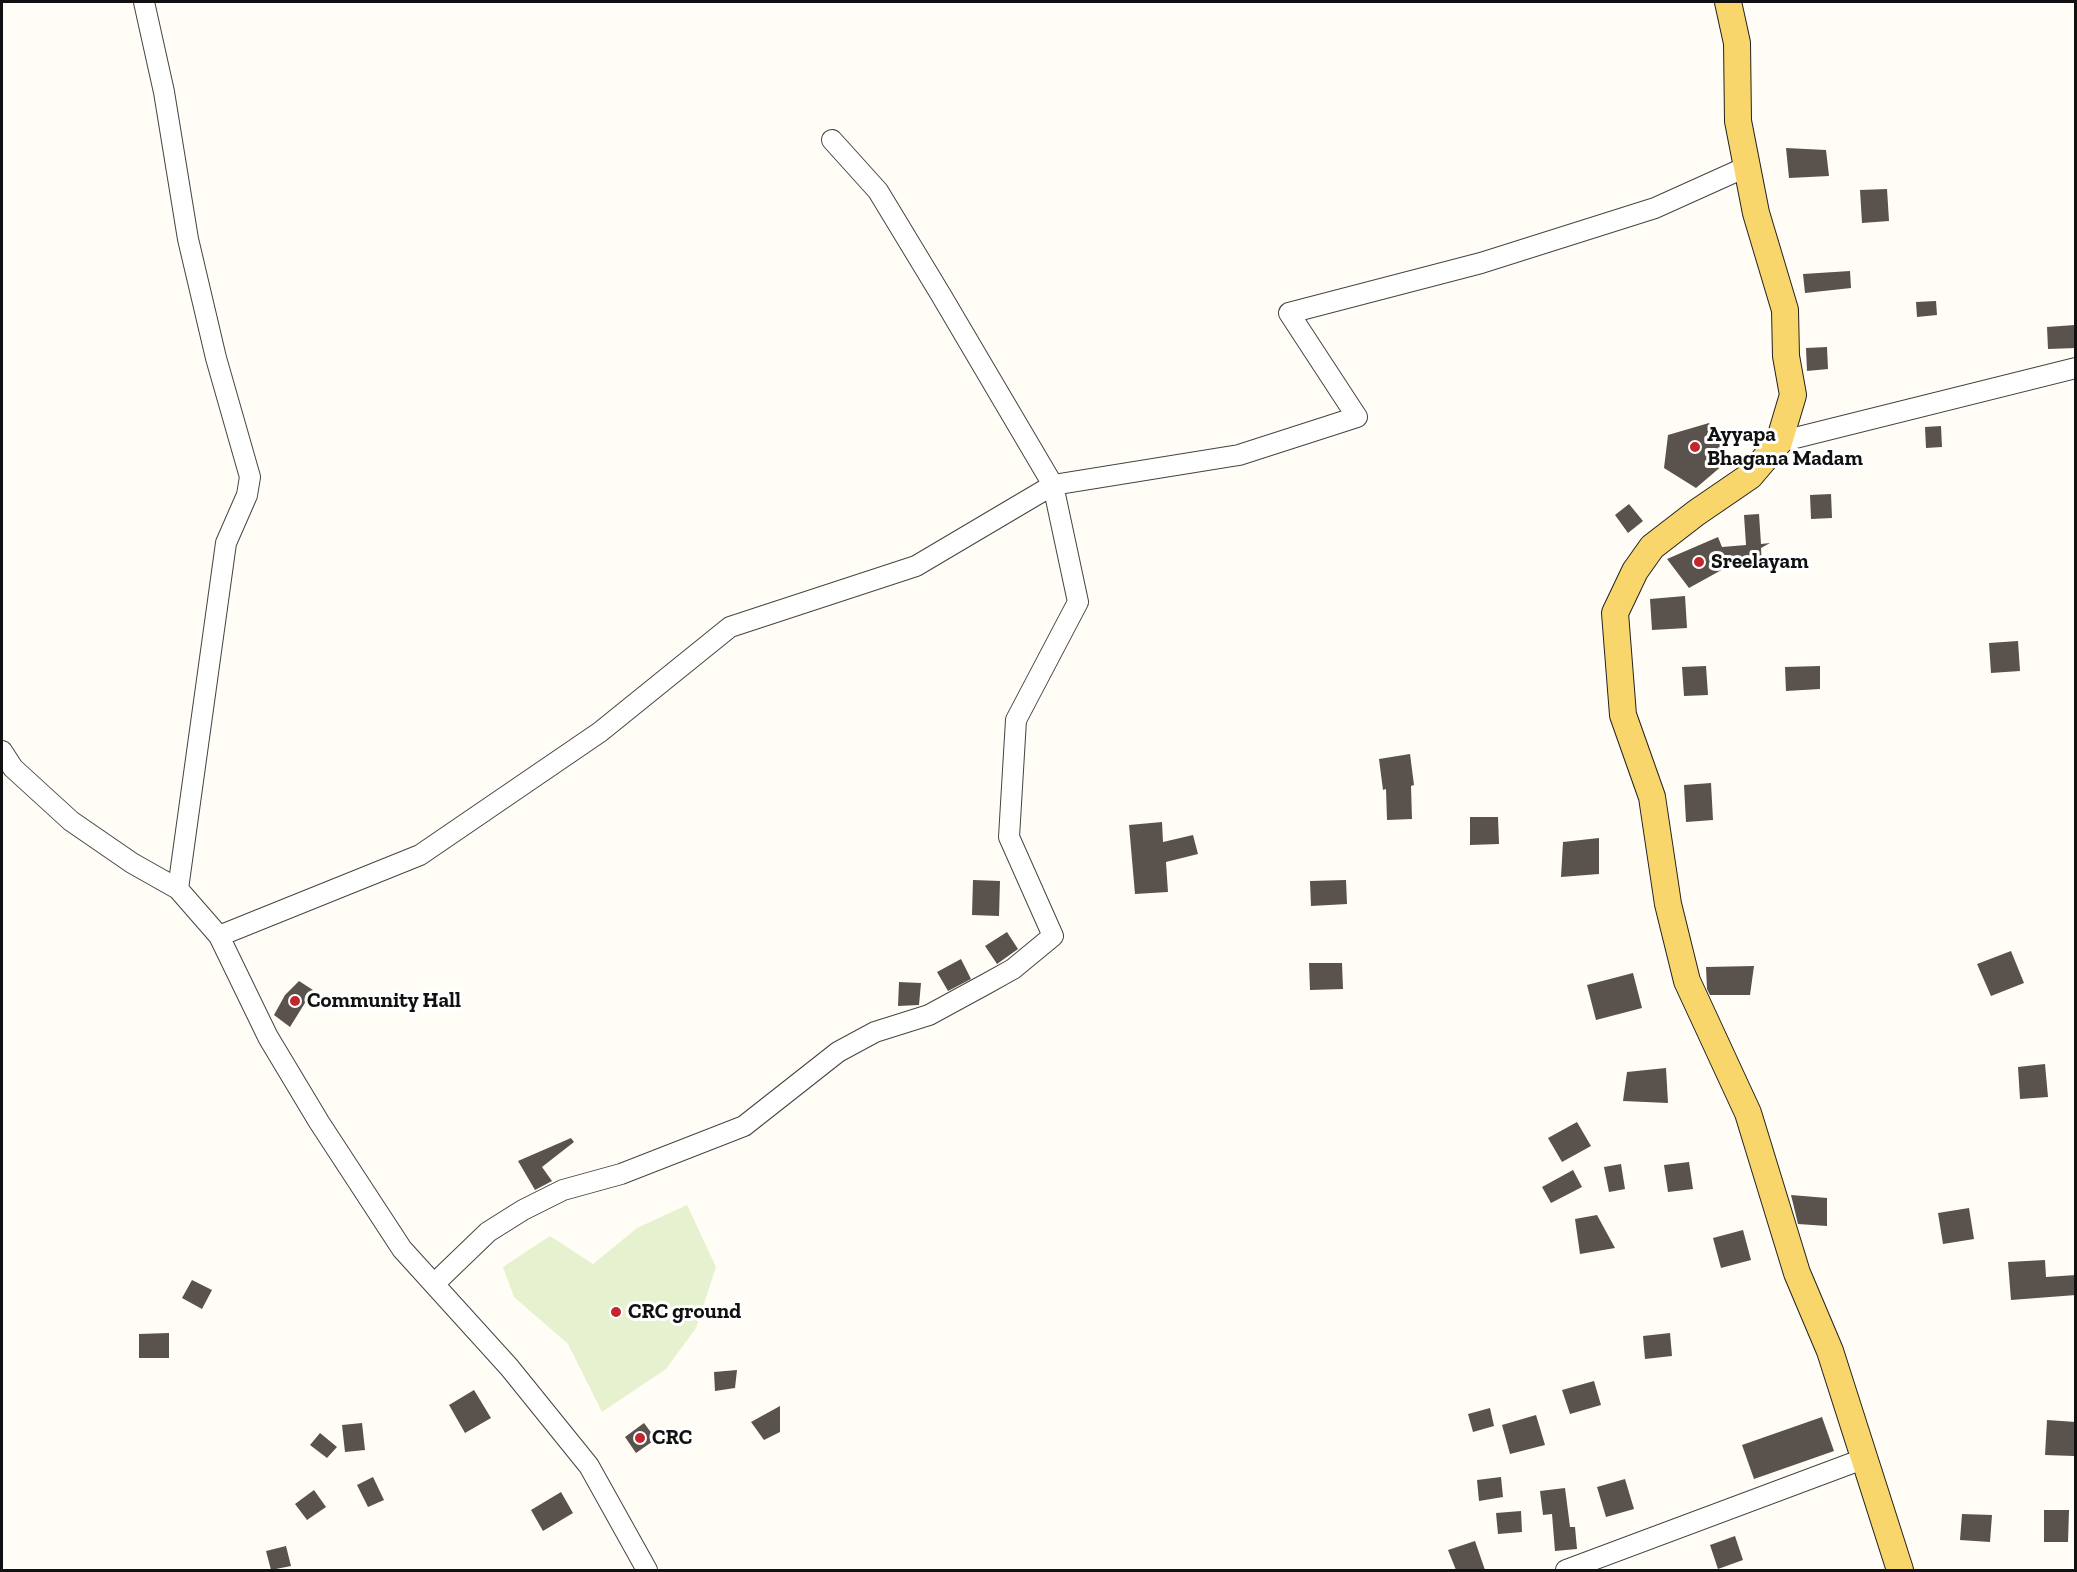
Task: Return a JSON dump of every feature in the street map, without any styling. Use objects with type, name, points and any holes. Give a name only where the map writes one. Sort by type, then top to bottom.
[{"type":"main road","points":[[1728,2],[1737,43],[1738,121],[1756,213],[1785,310],[1786,356],[1793,395],[1779,442],[1750,476],[1652,547],[1635,571],[1615,613],[1623,715],[1652,797],[1668,904],[1687,981],[1748,1113],[1794,1263],[1830,1351],[1900,1570]]},
{"type":"street","points":[[144,2],[164,92],[188,239],[216,358],[250,477],[247,495],[226,543],[178,889]]},
{"type":"street","points":[[434,1284],[488,1232],[523,1210],[563,1190],[621,1174],[744,1126],[838,1052],[875,1032],[929,1015],[1013,969],[1053,936],[1010,837],[1016,720],[1078,602],[1053,485],[942,295],[878,191],[832,141]]},
{"type":"street","points":[[219,936],[420,855],[600,732],[730,627],[916,566],[1053,485],[1239,454],[1357,417],[1289,313],[1492,260],[1655,208],[1746,167]]},
{"type":"street","points":[[1779,442],[2076,368]]},
{"type":"street","points":[[2,751],[13,768],[71,821],[132,863],[178,889],[219,936],[268,1037],[319,1122],[402,1249],[509,1367],[589,1466],[648,1570]]},
{"type":"street","points":[[1566,1570],[1863,1459]]},
{"type":"green space","name":"CRC ground","points":[[687,1205],[716,1267],[696,1328],[666,1369],[602,1412],[568,1344],[514,1297],[503,1267],[550,1236],[593,1264],[637,1228]]},
{"type":"building","points":[[1786,148],[1826,150],[1829,176],[1789,178]]},
{"type":"building","points":[[1887,189],[1889,221],[1862,223],[1860,190]]},
{"type":"building","points":[[1850,271],[1851,288],[1805,293],[1803,274]]},
{"type":"building","points":[[1936,301],[1937,315],[1917,317],[1916,302]]},
{"type":"building","points":[[2075,325],[2076,348],[2048,349],[2047,327]]},
{"type":"building","points":[[1827,347],[1828,369],[1807,371],[1806,348]]},
{"type":"building","name":"Ayyapa Bhagana Madam","points":[[1709,423],[1730,459],[1696,488],[1664,468],[1668,435]]},
{"type":"building","points":[[1941,426],[1942,447],[1926,448],[1925,427]]},
{"type":"building","points":[[1831,494],[1832,518],[1811,519],[1810,495]]},
{"type":"building","points":[[1629,504],[1643,521],[1628,533],[1615,515]]},
{"type":"building","points":[[1759,514],[1761,544],[1770,543],[1761,548],[1762,567],[1746,568],[1745,557],[1689,588],[1667,559],[1718,537],[1722,547],[1746,545],[1744,515]]},
{"type":"building","points":[[1685,596],[1687,628],[1652,630],[1650,599]]},
{"type":"building","points":[[2018,641],[2020,671],[1991,673],[1989,643]]},
{"type":"building","points":[[1706,666],[1708,695],[1684,696],[1682,667]]},
{"type":"building","points":[[1820,666],[1820,689],[1786,691],[1785,667]]},
{"type":"building","points":[[1410,754],[1414,785],[1411,786],[1412,819],[1387,820],[1386,789],[1383,790],[1379,759]]},
{"type":"building","points":[[1711,783],[1713,820],[1686,822],[1684,785]]},
{"type":"building","points":[[1470,817],[1498,817],[1499,844],[1470,845]]},
{"type":"building","points":[[1162,822],[1163,842],[1193,835],[1198,854],[1166,862],[1168,892],[1135,894],[1129,825]]},
{"type":"building","points":[[1599,838],[1599,874],[1561,877],[1563,842]]},
{"type":"building","points":[[973,880],[1000,881],[999,916],[972,915]]},
{"type":"building","points":[[1346,880],[1347,904],[1311,906],[1310,881]]},
{"type":"building","points":[[1007,932],[1018,949],[997,964],[985,946]]},
{"type":"building","points":[[2011,951],[2024,983],[1991,996],[1977,964]]},
{"type":"building","points":[[961,959],[971,979],[948,991],[937,972]]},
{"type":"building","points":[[1309,963],[1342,963],[1343,989],[1310,990]]},
{"type":"building","points":[[1754,966],[1750,995],[1710,995],[1707,989],[1706,967]]},
{"type":"building","points":[[1633,973],[1642,1008],[1596,1020],[1587,985]]},
{"type":"building","name":"Community Hall","points":[[299,981],[313,990],[290,1027],[274,1015],[285,995]]},
{"type":"building","points":[[899,982],[921,983],[919,1005],[898,1006]]},
{"type":"building","points":[[2045,1064],[2048,1097],[2020,1099],[2018,1067]]},
{"type":"building","points":[[1666,1068],[1668,1103],[1623,1101],[1627,1072]]},
{"type":"building","points":[[1577,1122],[1591,1146],[1562,1162],[1548,1138]]},
{"type":"building","points":[[571,1138],[574,1142],[542,1167],[552,1181],[535,1190],[518,1161]]},
{"type":"building","points":[[1689,1162],[1693,1189],[1668,1192],[1664,1165]]},
{"type":"building","points":[[1621,1164],[1625,1189],[1609,1192],[1604,1167]]},
{"type":"building","points":[[1573,1170],[1582,1187],[1551,1203],[1542,1187]]},
{"type":"building","points":[[1791,1195],[1827,1198],[1827,1226],[1798,1224]]},
{"type":"building","points":[[1969,1208],[1974,1239],[1943,1244],[1938,1213]]},
{"type":"building","points":[[1597,1215],[1615,1248],[1580,1254],[1575,1219]]},
{"type":"building","points":[[1743,1230],[1751,1260],[1721,1268],[1713,1238]]},
{"type":"building","points":[[2045,1260],[2046,1277],[2076,1275],[2076,1295],[2011,1300],[2008,1262]]},
{"type":"building","points":[[192,1280],[212,1290],[202,1309],[182,1298]]},
{"type":"building","points":[[169,1333],[169,1358],[139,1358],[139,1334]]},
{"type":"building","points":[[1670,1333],[1672,1356],[1645,1359],[1643,1336]]},
{"type":"building","points":[[737,1370],[735,1388],[715,1391],[714,1372]]},
{"type":"building","points":[[1594,1381],[1601,1405],[1570,1414],[1562,1390]]},
{"type":"building","points":[[474,1390],[491,1418],[465,1433],[449,1405]]},
{"type":"building","points":[[780,1406],[780,1432],[764,1440],[751,1422]]},
{"type":"building","points":[[1490,1408],[1494,1426],[1473,1432],[1468,1414]]},
{"type":"building","points":[[1536,1415],[1545,1445],[1510,1454],[1502,1425]]},
{"type":"building","points":[[1822,1417],[1834,1451],[1754,1479],[1742,1445]]},
{"type":"building","points":[[2047,1420],[2076,1422],[2074,1456],[2045,1455]]},
{"type":"building","points":[[362,1423],[365,1450],[345,1452],[342,1425]]},
{"type":"building","name":"CRC","points":[[644,1423],[656,1439],[636,1453],[625,1437]]},
{"type":"building","points":[[320,1433],[337,1447],[327,1458],[310,1445]]},
{"type":"building","points":[[373,1477],[384,1500],[368,1507],[357,1485]]},
{"type":"building","points":[[1501,1477],[1503,1497],[1479,1501],[1477,1480]]},
{"type":"building","points":[[1625,1479],[1634,1509],[1606,1517],[1597,1487]]},
{"type":"building","points":[[1565,1488],[1570,1527],[1575,1527],[1577,1549],[1555,1551],[1552,1514],[1543,1515],[1540,1491]]},
{"type":"building","points":[[314,1490],[326,1507],[307,1520],[295,1504]]},
{"type":"building","points":[[561,1492],[573,1513],[543,1531],[531,1510]]},
{"type":"building","points":[[2044,1510],[2069,1510],[2068,1542],[2044,1542]]},
{"type":"building","points":[[1521,1511],[1522,1532],[1498,1534],[1496,1513]]},
{"type":"building","points":[[1962,1514],[1992,1515],[1990,1542],[1960,1540]]},
{"type":"building","points":[[1735,1536],[1743,1560],[1718,1569],[1710,1545]]},
{"type":"building","points":[[1475,1541],[1485,1570],[1456,1570],[1448,1550]]},
{"type":"building","points":[[286,1546],[291,1566],[271,1570],[266,1551]]},
{"type":"place","name":"Ayyapa Bhagana Madam","points":[[1695,447]]},
{"type":"place","name":"Sreelayam","points":[[1699,562]]},
{"type":"place","name":"Community Hall","points":[[295,1001]]},
{"type":"place","name":"CRC ground","points":[[616,1312]]},
{"type":"place","name":"CRC","points":[[640,1438]]}]
